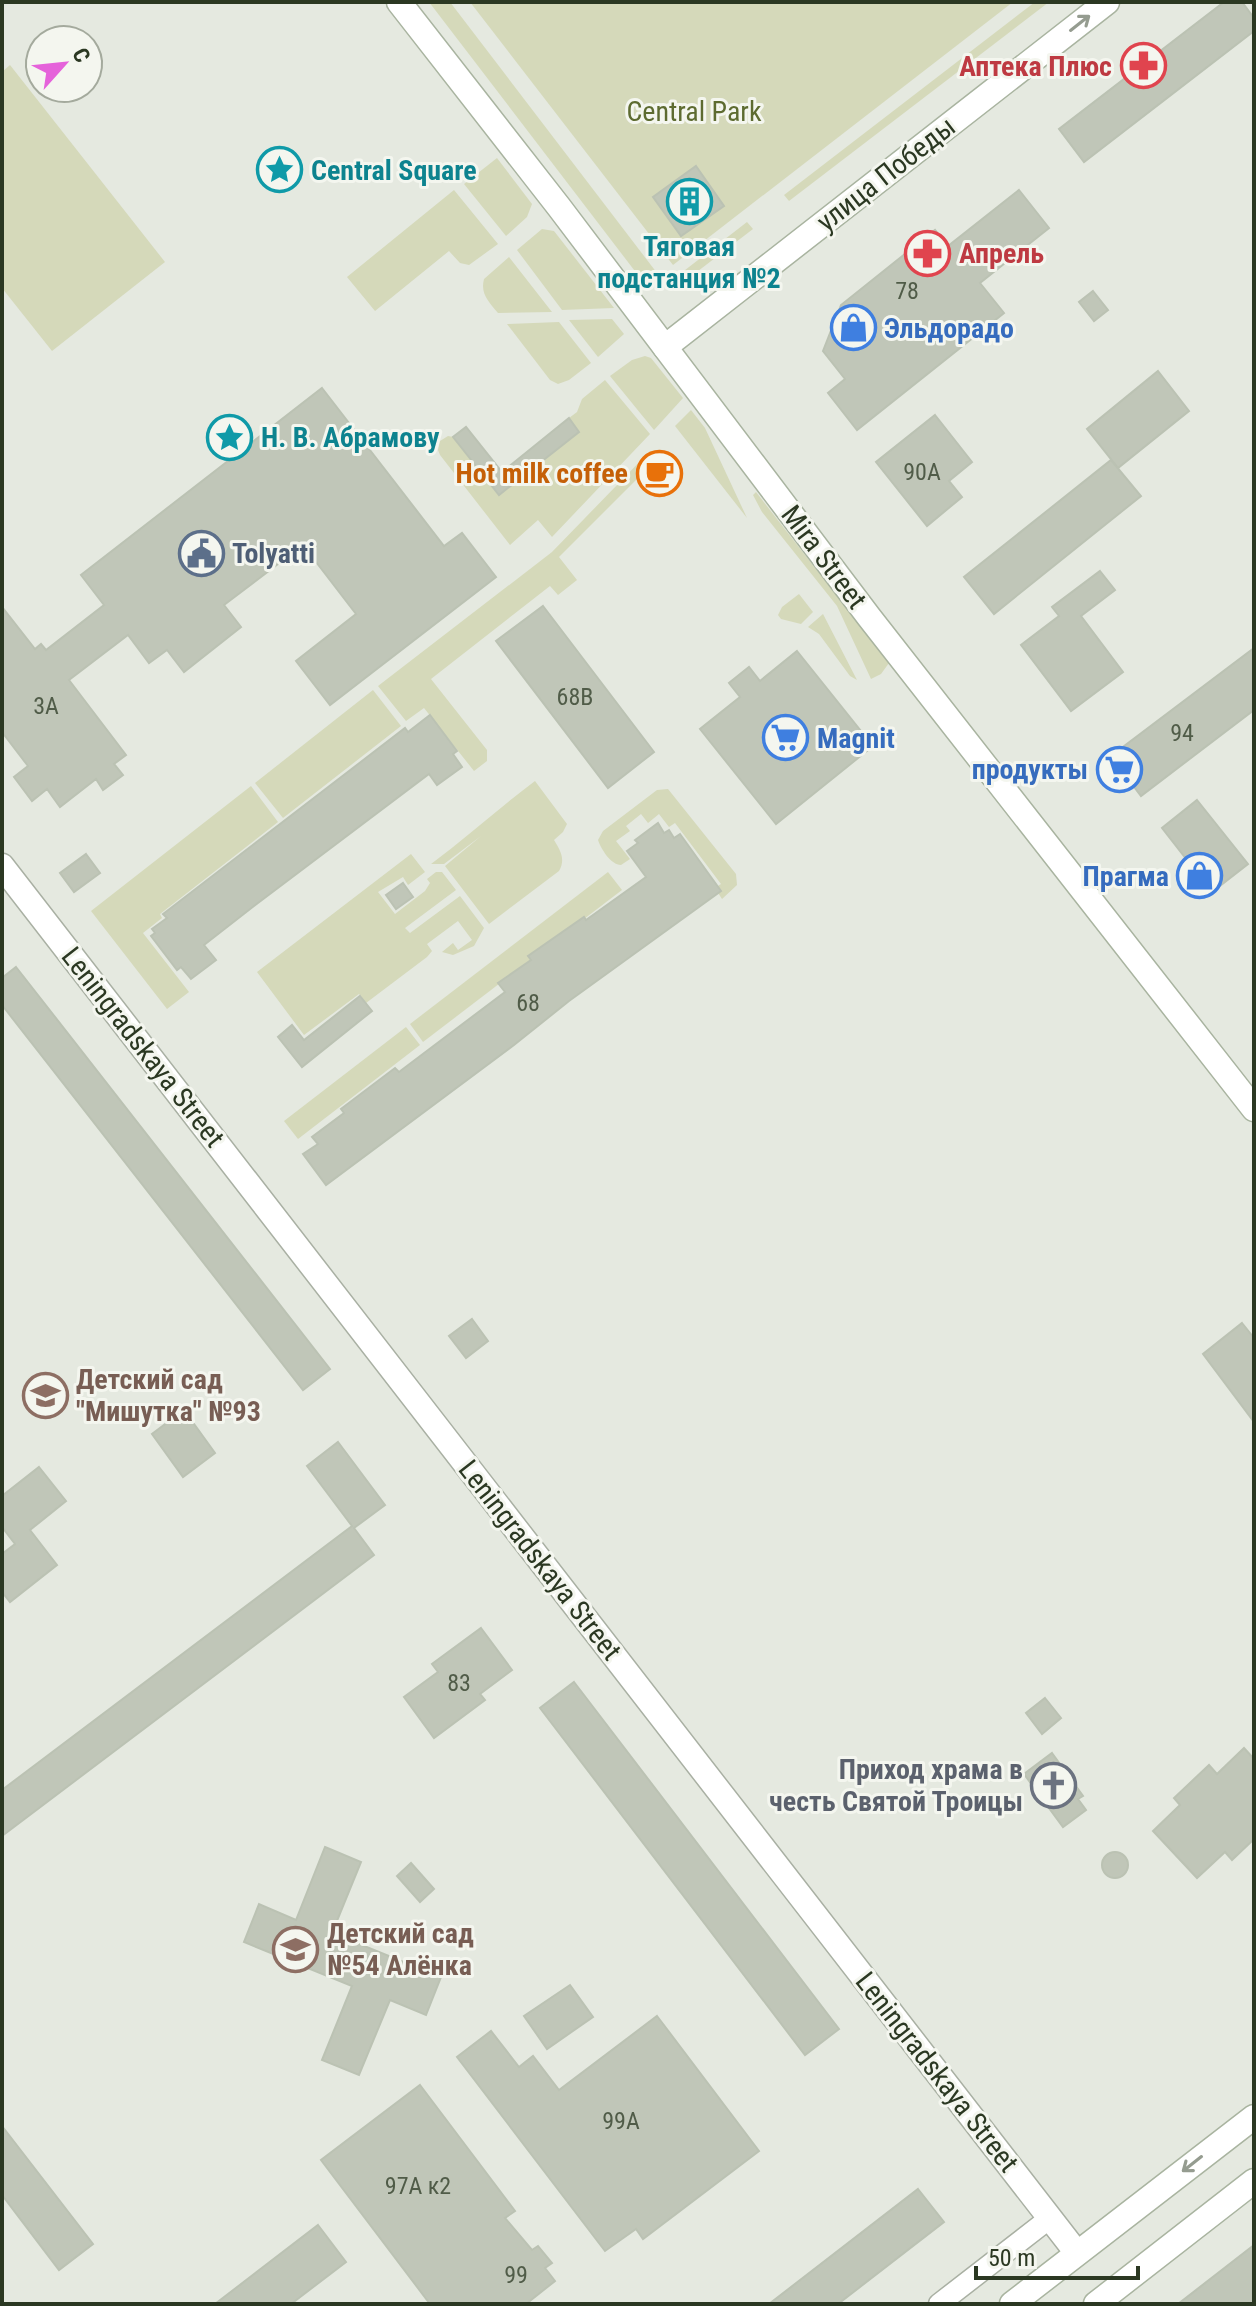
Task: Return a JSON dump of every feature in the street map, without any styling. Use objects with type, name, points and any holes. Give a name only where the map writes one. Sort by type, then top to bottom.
[{"type":"main road","name":"Mira Street","points":[[399,2],[869,617],[1254,1109]]},
{"type":"main road","name":"улица Победы","points":[[665,347],[1107,2]]},
{"type":"main road","name":"Leningradskaya Street","points":[[2,866],[1077,2253]]},
{"type":"main road","points":[[1012,2304],[1254,2117]]},
{"type":"main road","points":[[1096,2304],[1254,2181]]},
{"type":"street","points":[[939,2304],[1050,2218]]},
{"type":"green space","points":[[429,2],[450,2],[657,273],[644,283]]},
{"type":"green space","name":"Central Park","points":[[470,2],[1013,2],[673,265]]},
{"type":"green space","points":[[1035,2],[1049,2],[789,201],[784,195]]},
{"type":"green space","points":[[10,65],[24,83],[24,104],[41,104],[165,262],[52,351],[2,288],[2,72]]},
{"type":"green space","points":[[497,158],[532,204],[527,217],[506,236],[464,184]]},
{"type":"green space","points":[[454,190],[498,244],[469,265],[460,263],[449,251],[375,311],[347,277]]},
{"type":"green space","points":[[747,222],[753,229],[685,281],[680,274]]},
{"type":"green space","points":[[542,229],[554,231],[614,308],[562,310],[517,250]]},
{"type":"green space","points":[[509,257],[552,312],[498,313],[491,305],[484,293],[484,279]]},
{"type":"green space","points":[[612,319],[624,334],[598,357],[569,320]]},
{"type":"green space","points":[[559,322],[591,363],[569,380],[558,384],[550,380],[507,324]]},
{"type":"green space","points":[[645,356],[651,358],[683,398],[654,430],[610,376],[632,360]]},
{"type":"green space","points":[[605,380],[650,434],[552,537],[538,520],[510,545],[440,455],[440,441],[448,436],[453,437],[499,495],[579,432],[569,418],[577,412],[582,399]]},
{"type":"green space","points":[[691,410],[705,428],[747,518],[675,426]]},
{"type":"green space","points":[[650,451],[657,459],[559,557],[577,580],[558,595],[550,586],[431,679],[487,750],[487,761],[474,771],[424,708],[406,721],[378,686],[552,552]]},
{"type":"green space","points":[[756,492],[889,663],[881,674],[871,679],[837,606],[762,512],[753,495]]},
{"type":"green space","points":[[799,594],[813,612],[801,624],[781,619],[778,615],[782,607]]},
{"type":"green space","points":[[823,614],[857,680],[850,676],[819,634],[808,627]]},
{"type":"green space","points":[[373,690],[401,726],[283,818],[255,783]]},
{"type":"green space","points":[[535,781],[567,824],[554,840],[561,855],[561,867],[489,924],[445,866],[481,836],[444,864],[431,864]]},
{"type":"green space","points":[[251,786],[278,822],[160,914],[162,918],[143,933],[189,992],[167,1009],[91,911]]},
{"type":"green space","points":[[668,789],[736,874],[737,885],[722,899],[715,888],[721,884],[675,823],[669,827],[659,814],[648,823],[641,814],[626,826],[630,831],[616,841],[630,859],[621,865],[610,859],[599,844],[603,831],[657,790]]},
{"type":"green space","points":[[411,854],[425,872],[408,885],[403,877],[378,892],[395,914],[425,891],[430,883],[427,879],[436,872],[442,872],[456,890],[405,928],[410,933],[460,896],[484,928],[474,946],[453,955],[442,952],[453,943],[458,950],[472,940],[458,921],[427,944],[432,951],[427,957],[366,1003],[359,994],[304,1035],[257,972]]},
{"type":"green space","points":[[608,872],[622,890],[423,1042],[410,1024]]},
{"type":"green space","points":[[406,1027],[420,1045],[298,1139],[284,1121]]},
{"type":"building","points":[[1224,2],[1242,2],[1254,18],[1254,31],[1084,162],[1059,129]]},
{"type":"building","name":"Тяговая подстанция №2","points":[[696,166],[724,206],[681,236],[653,197]]},
{"type":"building","points":[[1019,190],[1049,228],[980,283],[1004,313],[857,430],[828,393],[845,379],[823,351],[841,305],[935,230],[948,246]]},
{"type":"building","points":[[1093,291],[1108,310],[1094,321],[1079,302]]},
{"type":"building","points":[[1158,371],[1189,411],[1118,468],[1087,429]]},
{"type":"building","name":"Tolyatti","points":[[322,388],[444,546],[462,533],[496,577],[330,705],[296,661],[356,614],[303,545],[224,605],[241,627],[184,672],[167,650],[149,663],[128,635],[69,680],[126,755],[114,764],[123,775],[103,790],[96,779],[60,807],[47,789],[32,801],[14,777],[28,766],[2,732],[2,607],[35,649],[41,644],[46,650],[104,605],[81,575]]},
{"type":"building","points":[[935,415],[972,462],[949,481],[962,497],[927,526],[876,462]]},
{"type":"building","points":[[569,418],[579,432],[499,495],[453,437],[466,427],[502,472]]},
{"type":"building","points":[[1111,460],[1141,496],[994,614],[964,577]]},
{"type":"building","points":[[1100,571],[1115,590],[1081,616],[1123,672],[1071,711],[1021,645],[1059,616],[1052,607]]},
{"type":"building","points":[[543,606],[654,752],[608,788],[496,641]]},
{"type":"building","points":[[1254,648],[1254,710],[1141,796],[1111,756]]},
{"type":"building","name":"Magnit","points":[[797,651],[873,746],[776,824],[700,729],[740,697],[729,683],[749,667],[760,681]]},
{"type":"building","points":[[430,715],[457,751],[453,754],[462,767],[437,785],[429,774],[204,945],[216,960],[191,979],[181,967],[177,970],[151,936],[155,933],[152,929],[167,918],[163,914],[405,728],[408,732]]},
{"type":"building","points":[[1197,800],[1248,864],[1212,892],[1162,828]]},
{"type":"building","points":[[658,823],[664,833],[669,830],[674,838],[680,834],[721,891],[569,1001],[326,1185],[303,1154],[318,1144],[312,1137],[344,1113],[341,1109],[395,1068],[399,1072],[505,992],[498,983],[531,960],[528,956],[646,877],[627,851],[638,843],[635,840]]},
{"type":"building","points":[[86,854],[100,873],[74,892],[60,873]]},
{"type":"building","points":[[403,883],[413,897],[396,909],[386,895]]},
{"type":"building","points":[[16,967],[330,1369],[303,1390],[2,1005],[2,978]]},
{"type":"building","points":[[360,996],[372,1011],[302,1067],[278,1037],[292,1025],[304,1040]]},
{"type":"building","points":[[472,1319],[488,1341],[466,1358],[449,1336]]},
{"type":"building","points":[[1242,1323],[1254,1338],[1254,1422],[1203,1354]]},
{"type":"building","points":[[184,1410],[215,1453],[183,1477],[152,1434]]},
{"type":"building","points":[[338,1442],[385,1505],[354,1528],[374,1555],[2,1836],[2,1790],[352,1526],[307,1466]]},
{"type":"building","points":[[39,1467],[66,1501],[30,1530],[57,1565],[10,1602],[2,1592],[2,1554],[15,1544],[2,1527],[2,1496]]},
{"type":"building","points":[[481,1628],[512,1670],[480,1694],[485,1700],[434,1738],[404,1697],[438,1672],[432,1664]]},
{"type":"building","points":[[574,1682],[839,2029],[805,2055],[540,1708]]},
{"type":"building","points":[[1045,1698],[1061,1718],[1042,1734],[1026,1713]]},
{"type":"building","points":[[1244,1748],[1254,1759],[1254,1839],[1232,1860],[1225,1852],[1197,1878],[1153,1831],[1180,1805],[1174,1798],[1209,1765],[1217,1774]]},
{"type":"building","name":"Приход храма в честь Святой Троицы","points":[[1052,1753],[1083,1796],[1078,1799],[1086,1810],[1063,1827],[1024,1774]]},
{"type":"building","points":[[325,1847],[361,1862],[332,1933],[441,1977],[426,2015],[390,2000],[359,2075],[322,2060],[352,1986],[244,1942],[259,1904],[296,1920]]},
{"type":"building","points":[[1115,1852],[1124,1856],[1128,1865],[1124,1874],[1115,1878],[1106,1874],[1102,1865],[1106,1856]]},
{"type":"building","points":[[411,1863],[434,1889],[420,1902],[397,1876]]},
{"type":"building","points":[[570,1985],[593,2017],[547,2049],[524,2016]]},
{"type":"building","points":[[657,2016],[759,2151],[643,2239],[636,2229],[605,2251],[457,2057],[491,2031],[519,2067],[533,2056],[559,2090]]},
{"type":"building","points":[[420,2085],[515,2211],[505,2218],[532,2250],[538,2246],[552,2263],[545,2268],[555,2281],[526,2304],[430,2304],[321,2160]]},
{"type":"building","points":[[2,2126],[93,2244],[59,2270],[2,2195]]},
{"type":"building","points":[[918,2189],[944,2222],[838,2304],[769,2304]]},
{"type":"building","points":[[318,2225],[346,2262],[291,2304],[215,2304]]},
{"type":"building","points":[[1254,2245],[1254,2304],[1178,2304]]},
{"type":"place","name":"Аптека Плюс","points":[[1143,66]]},
{"type":"place","name":"Central Square","points":[[280,170]]},
{"type":"place","name":"Тяговая подстанция №2","points":[[689,201]]},
{"type":"place","name":"Апрель","points":[[928,253]]},
{"type":"place","name":"Эльдорадо","points":[[853,328]]},
{"type":"place","name":"Н. В. Абрамову","points":[[230,437]]},
{"type":"place","name":"Hot milk coffee","points":[[659,473]]},
{"type":"place","name":"Tolyatti","points":[[201,553]]},
{"type":"place","name":"Magnit","points":[[786,738]]},
{"type":"place","name":"продукты","points":[[1119,769]]},
{"type":"place","name":"Прагма","points":[[1200,876]]},
{"type":"place","name":"Детский сад \"Мишутка\" №93","points":[[45,1395]]},
{"type":"place","name":"Приход храма в честь Святой Троицы","points":[[1054,1785]]},
{"type":"place","name":"Детский сад №54 Алёнка","points":[[296,1949]]}]
